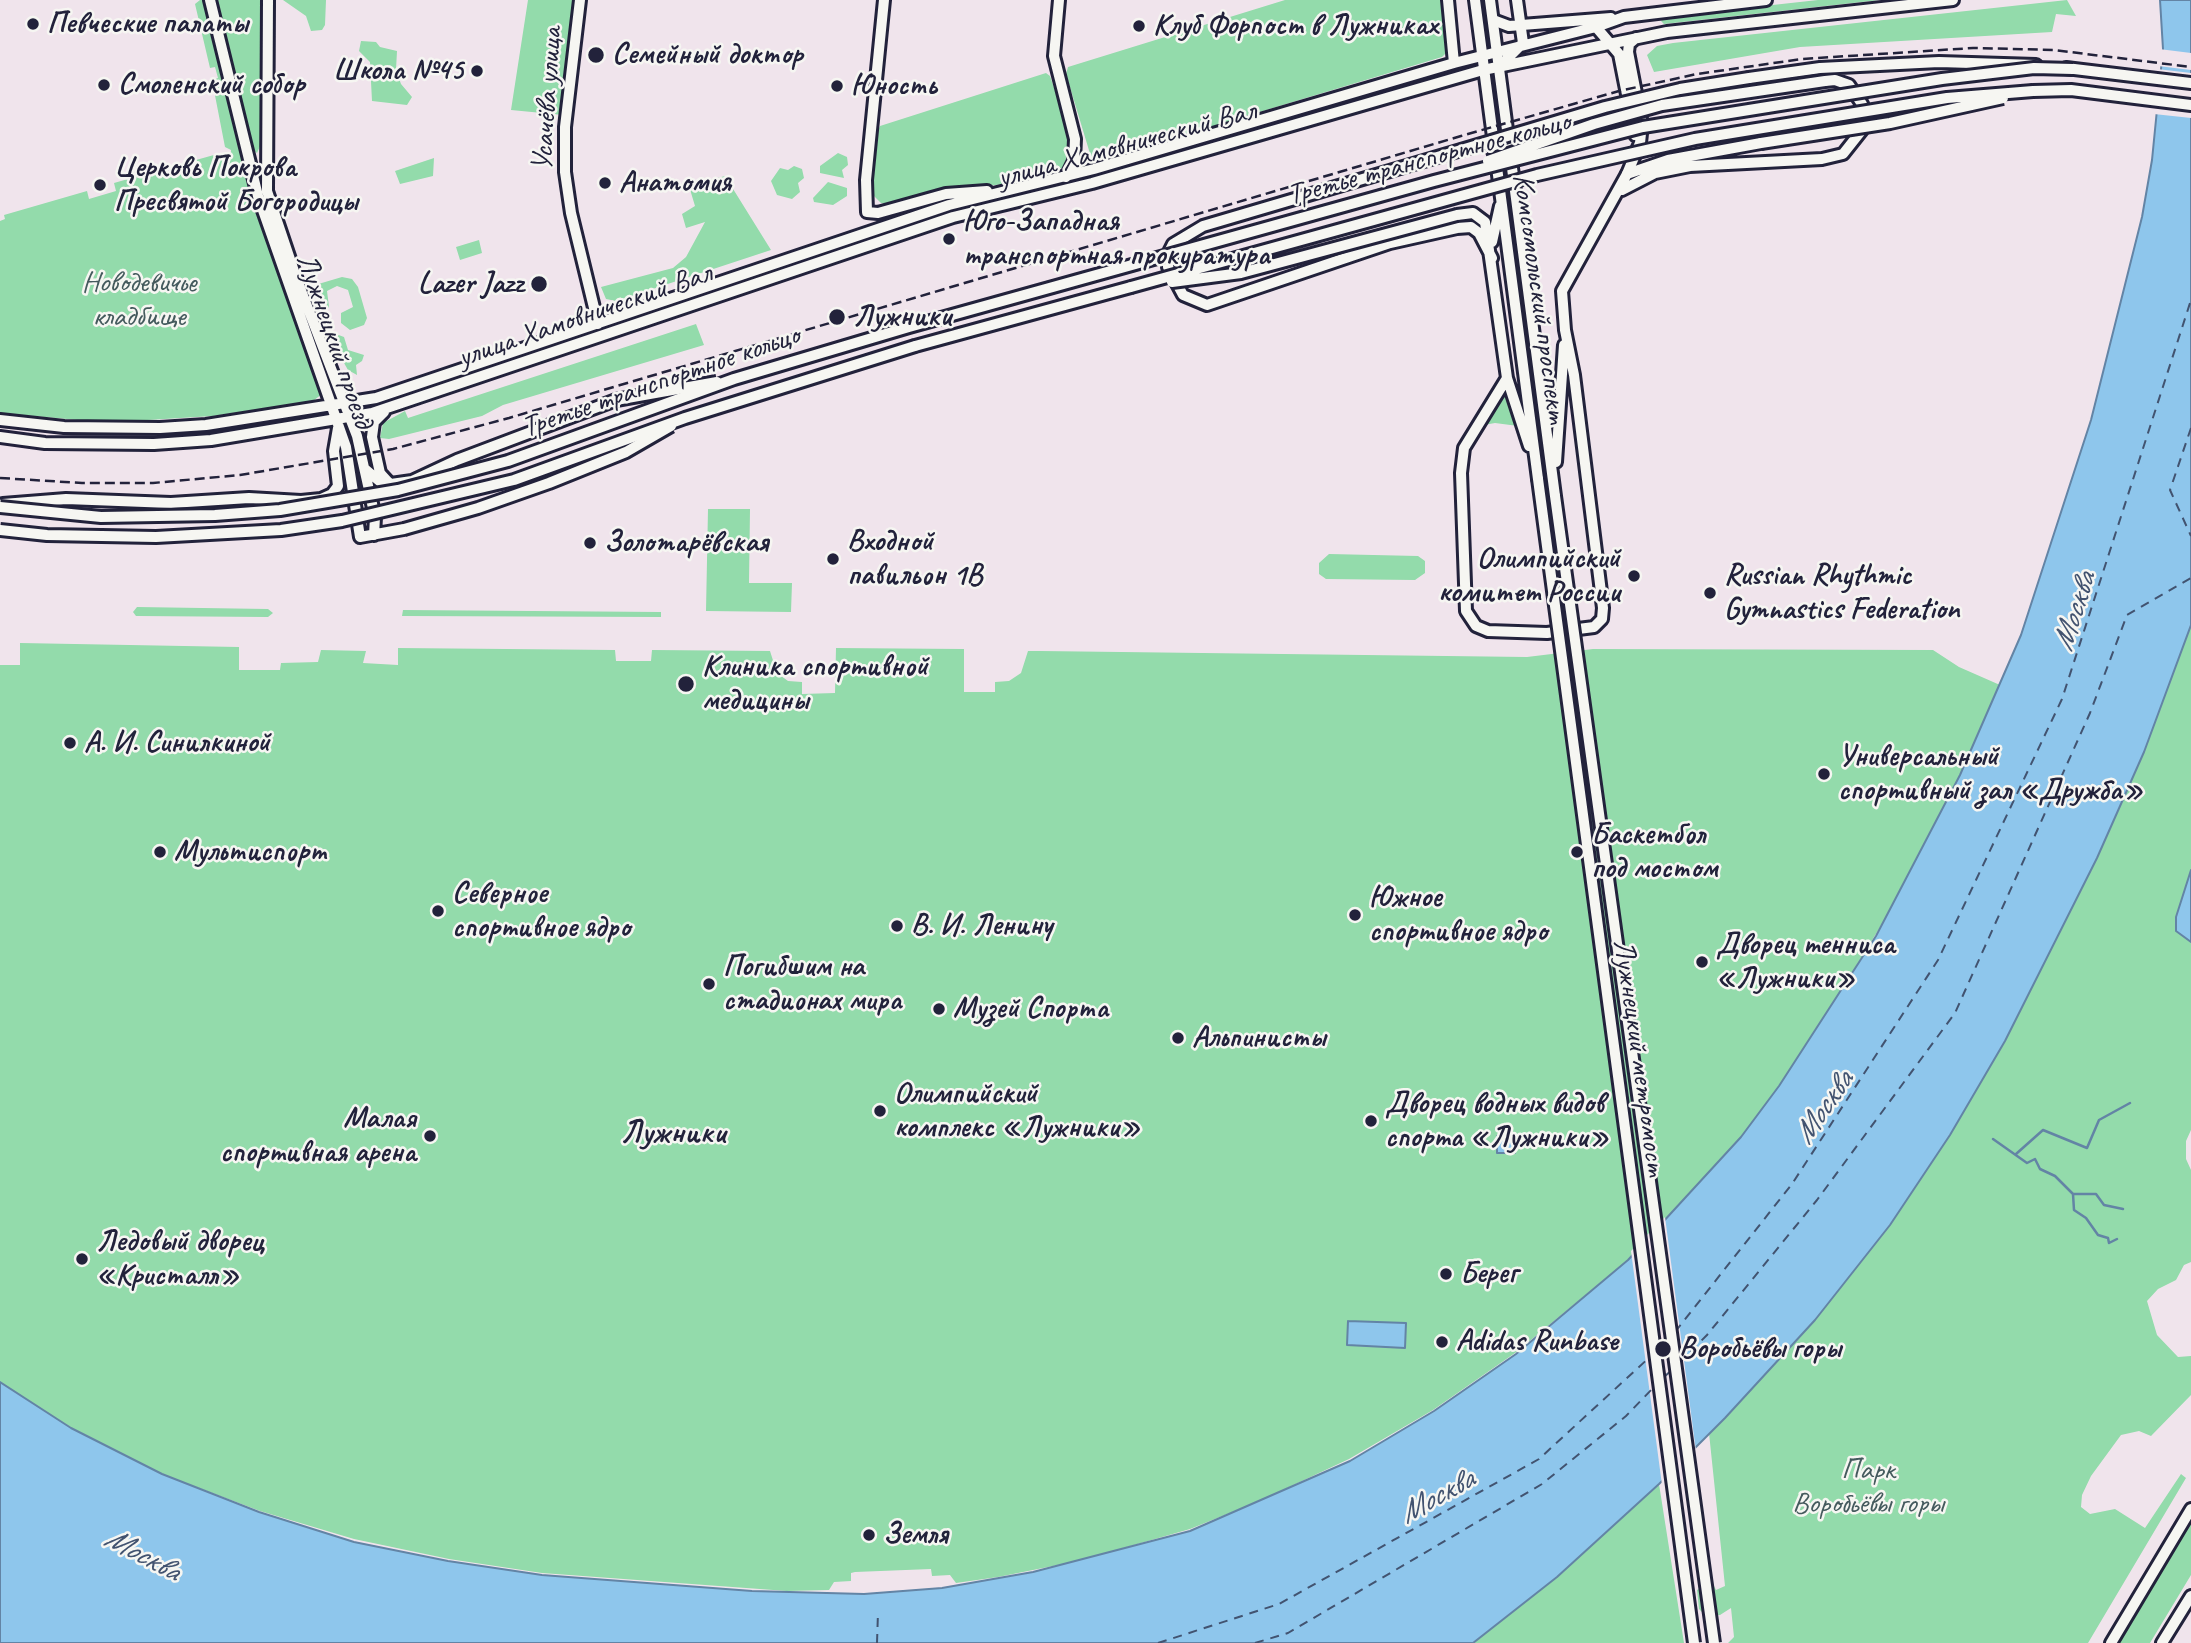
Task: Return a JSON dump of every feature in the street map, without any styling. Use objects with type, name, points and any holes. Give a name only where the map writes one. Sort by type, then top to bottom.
[{"type":"main road","name":"Лужнецкий проезд","points":[[210,0],[258,196],[339,406],[350,418],[365,469],[375,517],[374,534],[360,537],[351,472],[338,423],[339,406],[267,191],[268,0]]},
{"type":"main road","name":"Усачёва улица","points":[[580,0],[565,127],[565,172],[571,214],[598,324]]},
{"type":"main road","points":[[884,0],[866,180],[867,212],[878,213],[946,194],[1014,189]]},
{"type":"main road","points":[[1059,0],[1054,56],[1075,143],[1090,170],[1103,180]]},
{"type":"main road","points":[[1448,0],[1454,63]]},
{"type":"main road","name":"Комсомольский проспект","points":[[1475,0],[1537,474]]},
{"type":"main road","name":"Комсомольский проспект","points":[[1490,0],[1555,496]]},
{"type":"main road","points":[[1500,66],[1523,43],[1517,0]]},
{"type":"main road","name":"улица Хамовнический Вал","points":[[0,419],[64,427],[160,428],[339,406],[376,398],[949,205],[1066,177],[1523,43],[1596,27],[1624,17],[1766,0]]},
{"type":"main road","name":"улица Хамовнический Вал","points":[[0,437],[68,444],[155,444],[211,440],[338,423],[393,407],[953,217],[1103,180],[1483,70],[1636,38],[1953,0]]},
{"type":"main road","points":[[1493,20],[1509,26],[1624,17]]},
{"type":"main road","points":[[1596,27],[1619,54],[1635,138],[1634,159]]},
{"type":"main road","points":[[1555,496],[1556,426],[1564,330],[1562,291],[1634,159],[1642,124],[1628,52],[1629,44],[1636,38]]},
{"type":"main road","points":[[1492,252],[1479,233],[1471,227],[1457,228],[1390,243],[1207,305],[1184,295],[1168,267],[1168,254],[1173,244],[1203,226],[1605,107],[1680,89],[1809,70],[1976,61],[2073,69]]},
{"type":"main road","name":"Третье транспортное кольцо","points":[[0,506],[101,517],[157,517],[250,513],[336,502],[398,490],[508,461],[734,380],[909,327],[1434,181],[1643,127],[1942,79],[2034,68],[2073,69],[2191,83]]},
{"type":"main road","points":[[1434,181],[1547,139],[1662,105],[1825,80],[1849,85],[1862,104],[1862,130],[1843,153],[1822,159],[1690,166],[1642,178],[1614,196]]},
{"type":"main road","name":"Третье транспортное кольцо","points":[[0,530],[47,535],[218,536],[342,522],[514,480],[685,418],[915,346],[1537,175],[1695,139],[1947,98],[2034,91],[2071,90],[2191,105]]},
{"type":"main road","points":[[1627,174],[1668,160],[1909,119],[2034,91]]},
{"type":"main road","points":[[1066,177],[1074,161],[1075,143]]},
{"type":"main road","points":[[1492,252],[1501,200]]},
{"type":"main road","points":[[1131,287],[1241,273],[1457,215],[1473,213],[1480,216],[1485,222],[1492,252],[1507,378],[1537,474]]},
{"type":"main road","points":[[1507,378],[1464,448],[1461,473],[1466,611],[1476,626],[1488,631],[1547,633],[1594,627],[1602,619],[1603,608],[1574,375],[1564,330]]},
{"type":"main road","points":[[365,469],[380,484],[397,485],[616,400],[734,380]]},
{"type":"main road","points":[[393,407],[377,418],[371,431],[380,473],[387,482],[397,485]]},
{"type":"main road","points":[[374,534],[404,529],[504,500],[626,452],[685,418]]},
{"type":"main road","points":[[0,506],[66,499],[171,503],[249,498],[321,499],[332,494],[338,486],[334,447],[338,423]]},
{"type":"main road","name":"Лужнецкий метромост","points":[[1537,474],[1694,1643]]},
{"type":"main road","name":"Лужнецкий метромост","points":[[1555,496],[1714,1643]]},
{"type":"main road","points":[[2111,1643],[2191,1509]]},
{"type":"main road","points":[[2162,1643],[2191,1596]]},
{"type":"green space","name":"Новодевичье кладбище","points":[[204,0],[250,189],[322,394],[313,401],[213,416],[148,420],[78,420],[0,413],[0,221],[5,219],[4,215],[87,191],[89,199],[116,191],[114,183],[163,169],[164,172],[172,170],[171,167],[221,153],[225,157],[231,155],[231,150],[225,147],[212,80],[218,78],[215,67],[210,68],[195,4]]},
{"type":"green space","points":[[216,0],[264,0],[261,144],[257,153],[251,148],[248,139]]},
{"type":"green space","points":[[283,0],[326,0],[325,25],[322,30],[311,31],[306,16]]},
{"type":"green space","points":[[528,0],[576,0],[563,115],[511,110]]},
{"type":"green space","points":[[1285,0],[1445,0],[1450,42],[1442,57],[1097,161],[1091,157],[1066,74],[1068,67]]},
{"type":"green space","points":[[1818,0],[1880,0],[1664,24],[1661,21],[1664,17]]},
{"type":"green space","points":[[2067,0],[2076,16],[2056,14],[2052,32],[1800,47],[1654,72],[1647,55],[1657,46],[1673,43]]},
{"type":"green space","points":[[361,41],[376,42],[380,47],[397,51],[396,70],[401,84],[412,97],[407,105],[372,101],[370,62],[359,51]]},
{"type":"green space","points":[[1046,73],[1050,76],[1071,138],[1069,166],[1006,184],[962,188],[890,204],[881,203],[874,196],[871,188],[876,135],[880,126]]},
{"type":"green space","points":[[838,153],[847,157],[848,165],[842,170],[844,178],[820,173],[820,166]]},
{"type":"green space","points":[[434,158],[433,176],[400,184],[395,171]]},
{"type":"green space","points":[[794,166],[802,169],[804,178],[798,183],[800,192],[792,199],[777,195],[771,181],[780,168],[788,170]]},
{"type":"green space","points":[[725,176],[771,250],[616,301],[606,299],[601,287],[673,268],[686,257],[705,222],[686,228],[682,214],[695,206],[689,186]]},
{"type":"green space","points":[[828,182],[847,188],[847,196],[833,205],[814,202],[813,198]]},
{"type":"green space","points":[[479,240],[482,253],[460,260],[456,247]]},
{"type":"green space","points":[[342,277],[352,279],[358,287],[367,318],[364,325],[350,330],[341,323],[341,313],[353,307],[348,290],[337,286],[327,291],[329,307],[325,312],[321,310],[313,292],[315,285]]},
{"type":"green space","points":[[696,324],[704,345],[503,405],[482,416],[389,439],[380,438],[383,423],[405,411],[408,418]]},
{"type":"green space","points":[[336,334],[344,337],[348,350],[364,355],[362,361],[356,365],[357,375],[348,370],[340,356],[334,339]]},
{"type":"green space","points":[[1507,388],[1518,426],[1495,423],[1484,425]]},
{"type":"green space","points":[[708,509],[750,509],[749,583],[792,583],[791,612],[706,611]]},
{"type":"green space","points":[[1329,554],[1418,556],[1425,561],[1425,573],[1415,580],[1326,579],[1319,574],[1319,563]]},
{"type":"green space","points":[[137,607],[268,609],[273,613],[268,617],[136,616],[133,612]]},
{"type":"green space","points":[[403,610],[661,612],[661,617],[402,616]]},
{"type":"green space","name":"Парк Воробьёвы горы","points":[[2191,625],[2191,1130],[2186,1141],[2186,1159],[2191,1170],[2191,1262],[2184,1265],[2176,1280],[2158,1289],[2147,1301],[2157,1335],[2178,1357],[2191,1356],[2191,1395],[2151,1436],[2139,1431],[2121,1435],[2091,1476],[2082,1495],[2081,1507],[2090,1514],[2115,1509],[2145,1528],[2181,1474],[2186,1478],[2088,1643],[1728,1643],[1734,1637],[1731,1608],[1720,1615],[1706,1616],[1699,1609],[1697,1590],[1712,1582],[1716,1590],[1725,1586],[1709,1433],[1815,1320],[1890,1225],[1950,1135],[2005,1041],[2144,752]]},
{"type":"green space","name":"Олимпийский комплекс «Лужники»","points":[[20,643],[239,647],[239,670],[280,670],[281,663],[318,662],[321,650],[366,651],[363,663],[398,665],[398,648],[615,650],[616,661],[651,661],[652,650],[770,651],[777,673],[788,681],[802,682],[802,694],[835,693],[836,648],[964,649],[964,692],[995,692],[995,682],[1009,681],[1021,673],[1028,651],[1527,657],[1593,649],[1933,650],[1959,667],[2000,685],[1960,775],[1905,886],[1829,1011],[1779,1086],[1741,1137],[1663,1225],[1628,1260],[1515,1353],[1433,1410],[1349,1459],[1257,1502],[1190,1529],[1078,1561],[998,1577],[956,1583],[950,1575],[932,1576],[931,1569],[855,1572],[851,1573],[851,1581],[834,1582],[829,1590],[787,1591],[542,1573],[449,1559],[354,1539],[260,1511],[162,1474],[70,1427],[0,1382],[0,665],[20,665]]},
{"type":"green space","points":[[1659,1484],[1684,1643],[1473,1643],[1557,1577]]},
{"type":"green space","points":[[2191,1522],[2191,1575],[2150,1643],[2119,1643]]},
{"type":"water","name":"Москва","points":[[2160,0],[2191,0],[2191,625],[2144,752],[2097,858],[2005,1041],[1950,1135],[1890,1225],[1815,1320],[1725,1418],[1659,1484],[1557,1577],[1473,1643],[0,1643],[0,1382],[71,1428],[162,1474],[259,1512],[354,1542],[448,1561],[542,1575],[752,1591],[864,1594],[942,1588],[1033,1572],[1190,1531],[1350,1461],[1434,1411],[1516,1354],[1628,1260],[1741,1137],[1779,1086],[1876,936],[1960,775],[2021,635],[2091,420],[2142,217],[2152,160],[2163,49]]},
{"type":"water","points":[[2191,870],[2191,942],[2176,931],[2176,917]]},
{"type":"water","points":[[1497,1136],[1515,1136],[1515,1153],[1497,1153]]},
{"type":"water","points":[[1348,1321],[1406,1323],[1405,1348],[1347,1345]]},
{"type":"pier","points":[[2159,49],[2191,53],[2191,70],[2158,66]]},
{"type":"pier","points":[[2157,69],[2191,73],[2191,118],[2154,114]]},
{"type":"pier","points":[[1665,1217],[1696,1451],[1662,1485],[1631,1251]]},
{"type":"waterway","points":[[2016,1154],[2043,1130],[2087,1148],[2099,1120],[2130,1103]]},
{"type":"waterway","points":[[1993,1139],[2027,1163],[2035,1159],[2040,1169],[2055,1176],[2073,1194],[2096,1194],[2104,1205],[2123,1209]]},
{"type":"waterway","points":[[2073,1194],[2074,1210],[2086,1218],[2098,1235],[2108,1238],[2109,1243],[2117,1239]]},
{"type":"ferry route","points":[[1675,1332],[1792,1184],[1938,960],[2062,699],[2191,300]]},
{"type":"ferry route","points":[[2191,428],[2170,490],[2191,536]]},
{"type":"ferry route","points":[[1679,1363],[1707,1335],[1817,1200],[1955,1013],[2090,713],[2127,615],[2191,578]]},
{"type":"ferry route","points":[[1658,1349],[1666,1341]]},
{"type":"ferry route","points":[[1158,1643],[1279,1604],[1539,1459],[1652,1355]]},
{"type":"ferry route","points":[[1664,1377],[1673,1369]]},
{"type":"ferry route","points":[[1255,1643],[1288,1633],[1542,1484],[1626,1416],[1655,1386]]},
{"type":"ferry route","points":[[877,1643],[878,1612]]},
{"type":"railway","points":[[0,478],[82,483],[153,483],[240,475],[393,449],[509,418],[1461,136],[1619,91],[1697,74],[1802,59],[1973,48],[2054,50],[2191,67]]},
{"type":"place","name":"Певческие палаты","points":[[33,24]]},
{"type":"place","name":"Клуб Форпост в Лужниках","points":[[1139,26]]},
{"type":"place","name":"Семейный доктор","points":[[596,55]]},
{"type":"place","name":"Школа №45","points":[[477,71]]},
{"type":"place","name":"Смоленский собор","points":[[104,85]]},
{"type":"place","name":"Юность","points":[[837,86]]},
{"type":"place","name":"Анатомия","points":[[605,183]]},
{"type":"place","name":"Церковь Покрова Пресвятой Богородицы","points":[[100,185]]},
{"type":"place","name":"Юго-Западная транспортная прокуратура","points":[[949,239]]},
{"type":"place","name":"Lazer Jazz","points":[[539,284]]},
{"type":"place","name":"Лужники","points":[[837,317]]},
{"type":"place","name":"Золотарёвская","points":[[590,543]]},
{"type":"place","name":"Входной павильон 1B","points":[[833,559]]},
{"type":"place","name":"Олимпийский комитет России","points":[[1634,576]]},
{"type":"place","name":"Russian Rhythmic Gymnastics Federation","points":[[1710,593]]},
{"type":"place","name":"Клиника спортивной медицины","points":[[686,684]]},
{"type":"place","name":"А. И. Синилкиной","points":[[70,743]]},
{"type":"place","name":"Универсальный спортивный зал «Дружба»","points":[[1824,774]]},
{"type":"place","name":"Мультиспорт","points":[[160,852]]},
{"type":"place","name":"Баскетбол под мостом","points":[[1577,852]]},
{"type":"place","name":"Северное спортивное ядро","points":[[438,911]]},
{"type":"place","name":"Южное спортивное ядро","points":[[1355,915]]},
{"type":"place","name":"В. И. Ленину","points":[[897,926]]},
{"type":"place","name":"Дворец тенниса «Лужники»","points":[[1702,962]]},
{"type":"place","name":"Погибшим на стадионах мира","points":[[709,984]]},
{"type":"place","name":"Музей Спорта","points":[[939,1009]]},
{"type":"place","name":"Альпинисты","points":[[1178,1038]]},
{"type":"place","name":"Олимпийский комплекс «Лужники»","points":[[880,1111]]},
{"type":"place","name":"Дворец водных видов спорта «Лужники»","points":[[1371,1121]]},
{"type":"place","name":"Малая спортивная арена","points":[[430,1136]]},
{"type":"place","name":"Ледовый дворец «Кристалл»","points":[[82,1259]]},
{"type":"place","name":"Берег","points":[[1446,1274]]},
{"type":"place","name":"Adidas Runbase","points":[[1442,1342]]},
{"type":"place","name":"Воробьёвы горы","points":[[1663,1349]]},
{"type":"place","name":"Земля","points":[[869,1535]]},
{"type":"district","name":"Лужники","points":[[673,1134]]}]
